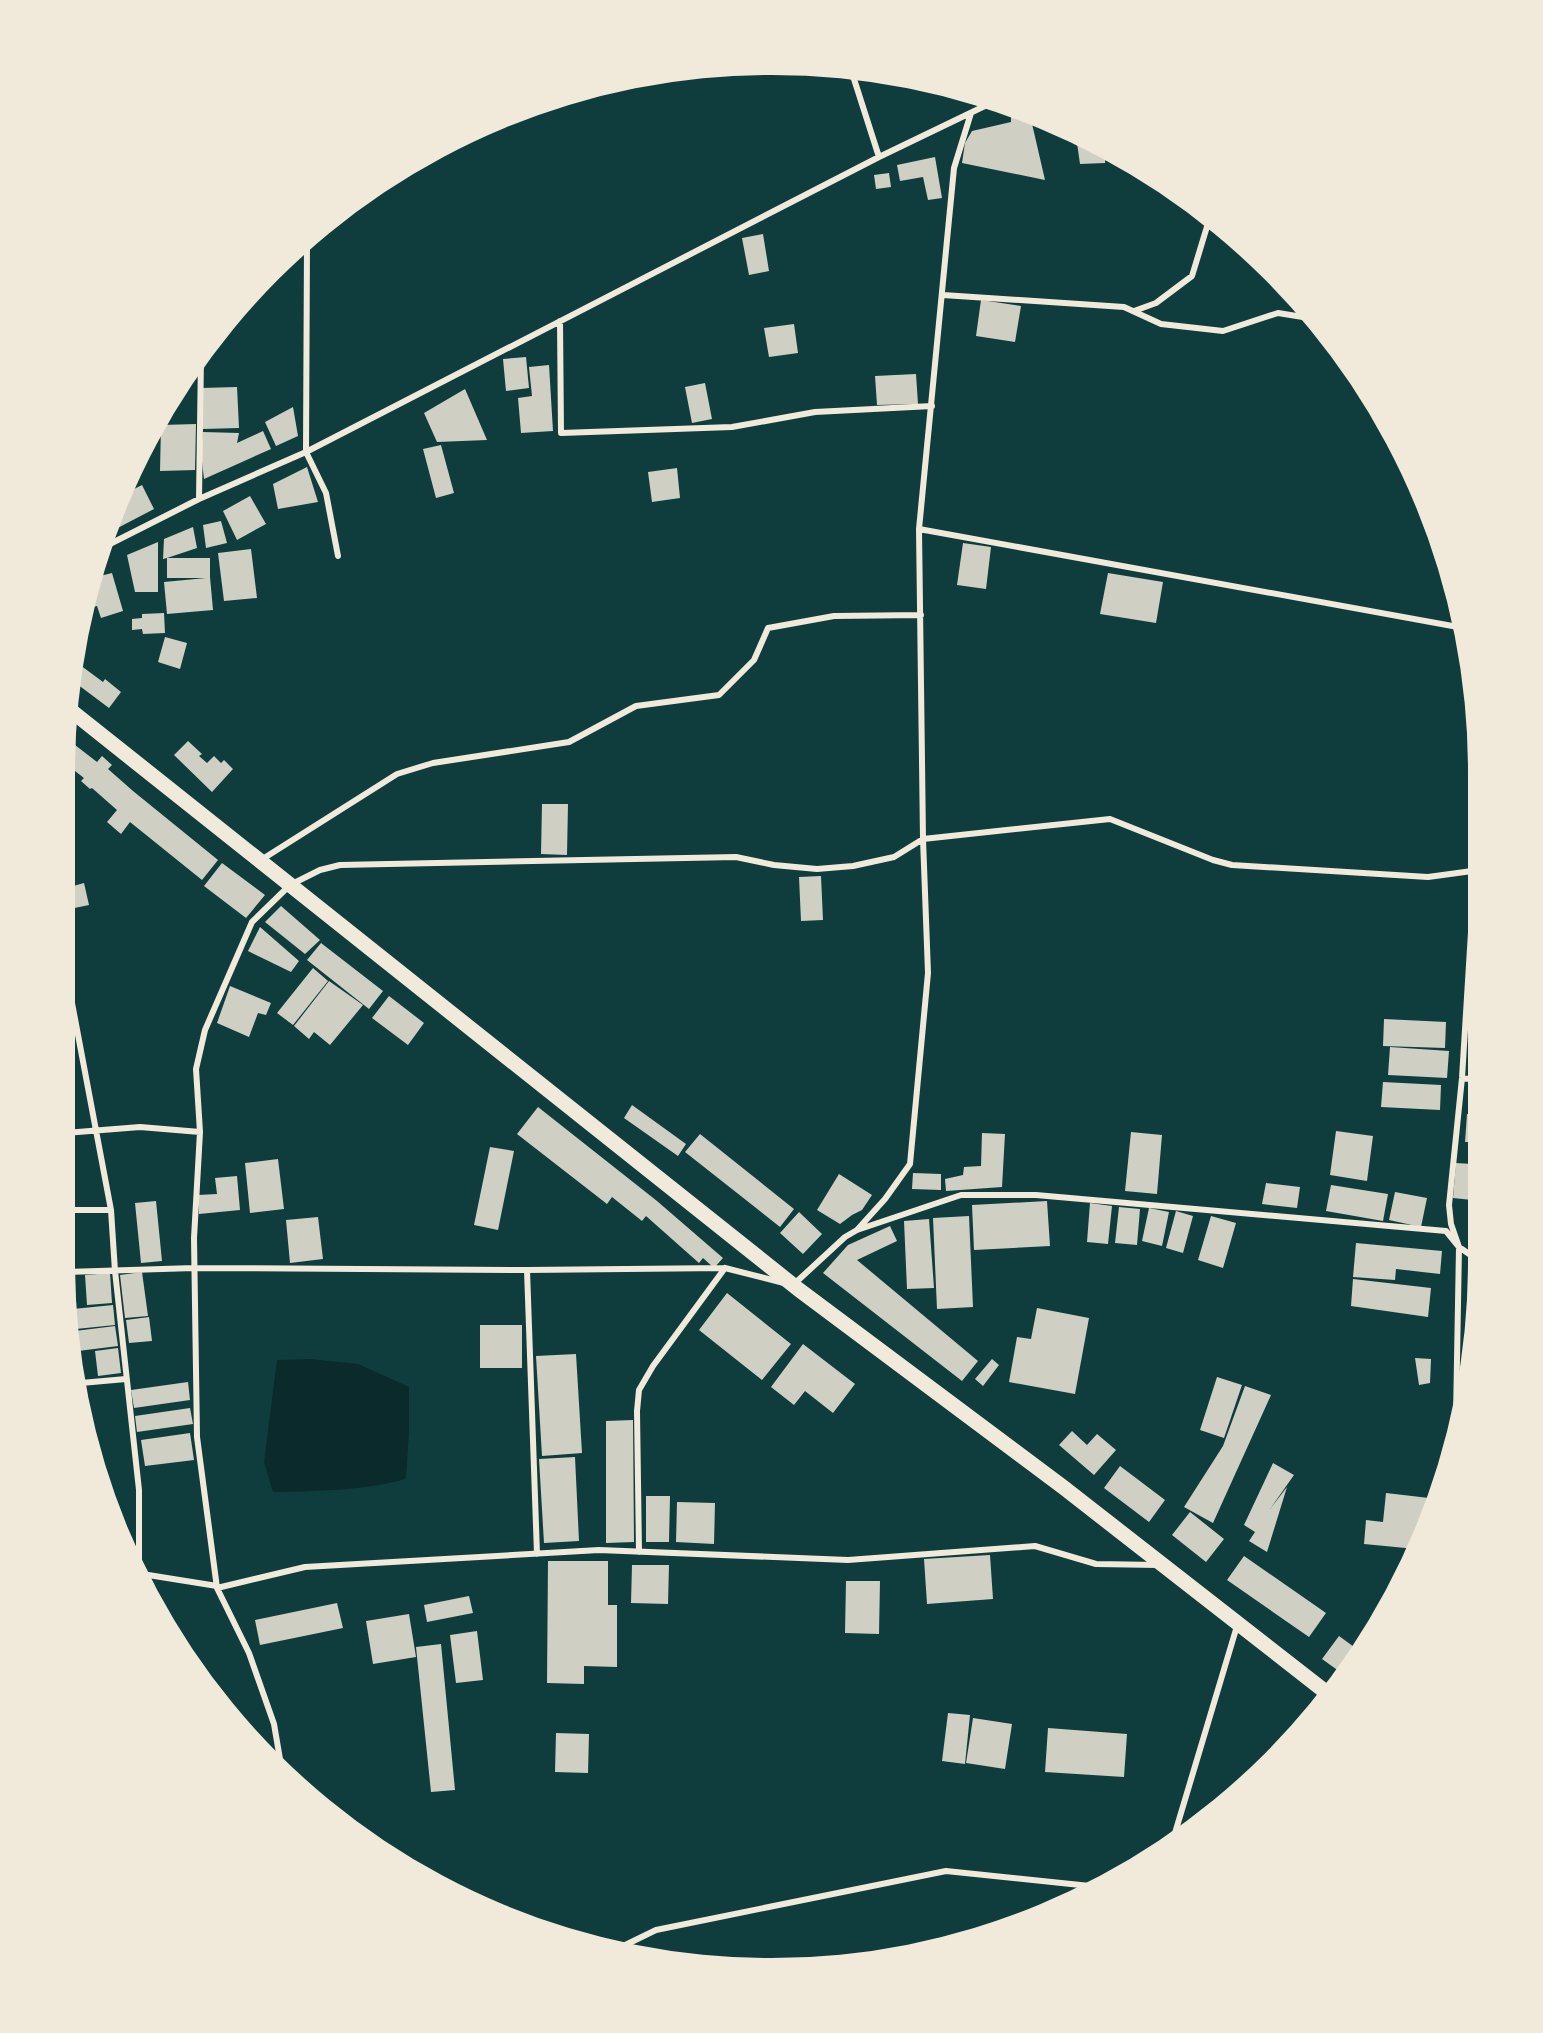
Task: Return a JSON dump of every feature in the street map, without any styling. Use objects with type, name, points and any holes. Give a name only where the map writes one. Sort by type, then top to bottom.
[{"type":"main road","points":[[77,715],[794,1285],[1063,1487],[1322,1689]]},
{"type":"street","points":[[854,80],[879,157]]},
{"type":"street","points":[[114,542],[199,499],[306,452],[879,157],[981,108]]},
{"type":"street","points":[[857,1230],[885,1199],[910,1164],[928,973],[923,839],[919,529],[954,168],[971,112]]},
{"type":"street","points":[[1134,311],[1156,303],[1192,276],[1207,228]]},
{"type":"street","points":[[307,253],[306,452],[326,493],[338,556]]},
{"type":"street","points":[[943,296],[1124,307],[1161,324],[1223,331],[1278,313],[1299,316]]},
{"type":"street","points":[[560,321],[561,433],[732,427],[815,412],[932,406]]},
{"type":"street","points":[[199,499],[201,373]]},
{"type":"street","points":[[919,529],[1453,626]]},
{"type":"street","points":[[261,861],[397,774],[433,763],[569,742],[636,706],[719,695],[754,660],[768,628],[834,616],[921,615]]},
{"type":"street","points":[[279,1754],[274,1724],[249,1653],[217,1587],[197,1437],[194,1268],[200,1132],[196,1069],[205,1030],[252,922],[290,885],[320,870],[350,865],[736,857],[774,865],[817,869],[853,866],[894,857],[923,839],[1110,819],[1213,860],[1232,865],[1428,877],[1468,872]]},
{"type":"street","points":[[1457,1387],[1459,1247],[1451,1224],[1449,1205],[1462,1078],[1468,981]]},
{"type":"street","points":[[75,1019],[111,1210],[115,1271],[139,1490],[139,1552]]},
{"type":"street","points":[[1462,1078],[1468,1079]]},
{"type":"street","points":[[75,1132],[140,1127],[200,1132]]},
{"type":"street","points":[[75,1272],[194,1268],[527,1270],[725,1268],[794,1285],[845,1237],[857,1230],[961,1195],[1036,1195],[1446,1231],[1459,1247],[1468,1253]]},
{"type":"street","points":[[75,1210],[111,1210]]},
{"type":"street","points":[[639,1552],[637,1411],[639,1390],[653,1366],[725,1268]]},
{"type":"street","points":[[527,1270],[537,1554]]},
{"type":"street","points":[[86,1383],[126,1379]]},
{"type":"street","points":[[150,1575],[217,1587],[305,1567],[599,1550],[848,1560],[1035,1546],[1096,1564],[1161,1565]]},
{"type":"street","points":[[1177,1828],[1238,1623]]},
{"type":"street","points":[[629,1943],[656,1930],[946,1870],[1082,1885]]},
{"type":"water","points":[[311,1359],[358,1364],[409,1387],[406,1479],[356,1488],[273,1492],[264,1462],[277,1360]]},
{"type":"building","points":[[1011,118],[1033,126],[1045,180],[962,163],[965,143],[972,131],[1011,122]]},
{"type":"building","points":[[1077,146],[1105,160],[1105,163],[1080,164]]},
{"type":"building","points":[[935,157],[942,198],[928,200],[923,177],[900,181],[897,165]]},
{"type":"building","points":[[889,173],[891,187],[876,189],[874,175]]},
{"type":"building","points":[[763,234],[769,271],[749,275],[742,238]]},
{"type":"building","points":[[981,300],[1021,306],[1015,342],[976,336]]},
{"type":"building","points":[[794,324],[798,353],[769,357],[764,328]]},
{"type":"building","points":[[526,357],[529,388],[506,391],[503,359]]},
{"type":"building","points":[[549,365],[553,431],[521,433],[518,398],[532,396],[529,367]]},
{"type":"building","points":[[916,374],[918,404],[877,405],[875,376]]},
{"type":"building","points":[[705,383],[712,419],[692,423],[685,387]]},
{"type":"building","points":[[237,387],[239,428],[203,429],[201,388]]},
{"type":"building","points":[[465,389],[487,440],[437,442],[424,413]]},
{"type":"building","points":[[293,407],[298,436],[276,446],[265,422]]},
{"type":"building","points":[[196,424],[195,470],[160,471],[161,437],[167,425]]},
{"type":"building","points":[[263,431],[271,449],[204,479],[201,453],[203,432],[239,433],[237,443]]},
{"type":"building","points":[[441,445],[454,493],[436,498],[423,449]]},
{"type":"building","points":[[307,467],[318,502],[278,509],[273,484]]},
{"type":"building","points":[[677,468],[680,498],[652,502],[648,472]]},
{"type":"building","points":[[142,485],[154,509],[120,527],[128,505],[136,488]]},
{"type":"building","points":[[250,496],[266,524],[237,540],[223,511]]},
{"type":"building","points":[[221,521],[227,543],[206,548],[203,525]]},
{"type":"building","points":[[193,527],[197,548],[163,559],[164,539]]},
{"type":"building","points":[[158,542],[158,592],[135,592],[127,555]]},
{"type":"building","points":[[963,543],[991,547],[986,589],[957,585]]},
{"type":"building","points":[[251,549],[257,598],[224,601],[218,553]]},
{"type":"building","points":[[167,558],[210,558],[213,610],[167,614],[164,582],[206,578],[167,578]]},
{"type":"building","points":[[112,573],[123,611],[101,618],[95,606],[104,575]]},
{"type":"building","points":[[1108,573],[1163,582],[1156,623],[1100,614]]},
{"type":"building","points":[[164,613],[165,633],[143,634],[142,629],[132,630],[132,619],[142,618],[142,614]]},
{"type":"building","points":[[165,637],[187,643],[180,669],[158,662]]},
{"type":"building","points":[[83,667],[103,682],[105,679],[121,692],[109,708],[80,687]]},
{"type":"building","points":[[188,741],[202,754],[199,756],[207,763],[214,756],[221,763],[224,760],[233,769],[212,792],[174,755]]},
{"type":"building","points":[[76,745],[97,762],[102,756],[112,765],[108,769],[218,860],[202,880],[130,822],[121,834],[107,822],[117,810],[81,781],[84,778],[75,771]]},
{"type":"building","points":[[542,804],[568,804],[567,855],[541,854]]},
{"type":"building","points":[[222,863],[265,895],[246,918],[204,886]]},
{"type":"building","points":[[821,876],[823,920],[801,921],[799,877]]},
{"type":"building","points":[[84,883],[89,905],[75,908],[75,886]]},
{"type":"building","points":[[281,906],[320,940],[305,954],[265,922]]},
{"type":"building","points":[[260,927],[299,961],[291,972],[248,951]]},
{"type":"building","points":[[321,943],[383,991],[369,1009],[307,960]]},
{"type":"building","points":[[313,968],[328,981],[293,1025],[277,1013]]},
{"type":"building","points":[[329,981],[363,1005],[330,1045],[314,1032],[309,1039],[294,1026]]},
{"type":"building","points":[[230,986],[271,1003],[266,1015],[258,1013],[249,1037],[217,1023]]},
{"type":"building","points":[[389,996],[424,1023],[408,1045],[372,1018]]},
{"type":"building","points":[[1384,1019],[1446,1022],[1445,1048],[1383,1046]]},
{"type":"building","points":[[1390,1047],[1449,1051],[1447,1078],[1388,1075]]},
{"type":"building","points":[[1383,1082],[1441,1085],[1440,1110],[1381,1107]]},
{"type":"building","points":[[632,1105],[686,1144],[678,1156],[624,1118]]},
{"type":"building","points":[[538,1107],[657,1201],[723,1258],[714,1268],[703,1258],[699,1263],[646,1216],[642,1221],[612,1197],[607,1204],[517,1134]]},
{"type":"building","points":[[1467,1114],[1468,1114],[1468,1142],[1465,1142]]},
{"type":"building","points":[[1336,1131],[1373,1136],[1367,1181],[1330,1175]]},
{"type":"building","points":[[1131,1132],[1162,1135],[1157,1194],[1125,1191]]},
{"type":"building","points":[[982,1133],[1005,1134],[1002,1187],[946,1191],[945,1179],[963,1175],[964,1167],[981,1166]]},
{"type":"building","points":[[700,1134],[794,1209],[780,1227],[685,1152]]},
{"type":"building","points":[[490,1147],[514,1151],[498,1230],[474,1225]]},
{"type":"building","points":[[278,1159],[284,1209],[250,1213],[245,1163]]},
{"type":"building","points":[[1456,1163],[1468,1164],[1468,1200],[1453,1198]]},
{"type":"building","points":[[913,1173],[941,1174],[941,1190],[912,1189]]},
{"type":"building","points":[[839,1174],[872,1195],[862,1210],[840,1224],[817,1210]]},
{"type":"building","points":[[237,1176],[240,1210],[199,1214],[198,1195],[217,1194],[215,1178]]},
{"type":"building","points":[[1266,1183],[1300,1187],[1297,1208],[1262,1204]]},
{"type":"building","points":[[1331,1185],[1388,1194],[1383,1221],[1326,1211]]},
{"type":"building","points":[[1395,1192],[1427,1198],[1421,1227],[1389,1220]]},
{"type":"building","points":[[156,1201],[162,1261],[141,1263],[135,1203]]},
{"type":"building","points":[[1047,1201],[1050,1246],[974,1250],[972,1205]]},
{"type":"building","points":[[1090,1203],[1112,1206],[1108,1244],[1087,1242]]},
{"type":"building","points":[[1119,1207],[1140,1209],[1137,1245],[1115,1243]]},
{"type":"building","points":[[1149,1208],[1169,1212],[1162,1246],[1142,1241]]},
{"type":"building","points":[[1176,1211],[1193,1216],[1183,1253],[1166,1248]]},
{"type":"building","points":[[799,1212],[822,1234],[803,1254],[780,1233]]},
{"type":"building","points":[[969,1216],[973,1307],[937,1309],[933,1218]]},
{"type":"building","points":[[1211,1216],[1236,1223],[1223,1268],[1198,1260]]},
{"type":"building","points":[[318,1217],[323,1259],[290,1263],[286,1220]]},
{"type":"building","points":[[929,1219],[934,1288],[907,1289],[904,1221]]},
{"type":"building","points":[[890,1226],[897,1241],[857,1260],[978,1361],[962,1381],[823,1273],[848,1245]]},
{"type":"building","points":[[1356,1243],[1442,1251],[1440,1274],[1396,1269],[1395,1280],[1353,1277]]},
{"type":"building","points":[[142,1272],[148,1316],[125,1318],[120,1275]]},
{"type":"building","points":[[110,1273],[112,1303],[87,1305],[85,1275]]},
{"type":"building","points":[[1353,1279],[1431,1288],[1428,1317],[1351,1306]]},
{"type":"building","points":[[727,1293],[791,1344],[762,1380],[699,1330]]},
{"type":"building","points":[[113,1305],[115,1325],[78,1329],[76,1309]]},
{"type":"building","points":[[1037,1308],[1089,1318],[1075,1394],[1009,1382],[1017,1337],[1031,1339]]},
{"type":"building","points":[[149,1317],[152,1341],[129,1343],[126,1320]]},
{"type":"building","points":[[480,1325],[522,1325],[522,1368],[480,1368]]},
{"type":"building","points":[[115,1326],[118,1346],[81,1351],[79,1331]]},
{"type":"building","points":[[803,1344],[855,1384],[833,1413],[805,1391],[794,1405],[771,1387]]},
{"type":"building","points":[[118,1348],[121,1373],[98,1376],[95,1351]]},
{"type":"building","points":[[576,1354],[582,1453],[542,1456],[536,1356]]},
{"type":"building","points":[[1415,1358],[1431,1359],[1430,1383],[1419,1385]]},
{"type":"building","points":[[992,1359],[999,1365],[983,1386],[975,1379]]},
{"type":"building","points":[[1217,1377],[1242,1385],[1224,1438],[1200,1430]]},
{"type":"building","points":[[188,1382],[190,1400],[134,1408],[131,1390]]},
{"type":"building","points":[[1245,1386],[1271,1395],[1213,1523],[1184,1507],[1223,1446]]},
{"type":"building","points":[[190,1408],[193,1424],[137,1432],[135,1416]]},
{"type":"building","points":[[633,1420],[634,1542],[606,1543],[606,1421]]},
{"type":"building","points":[[1072,1431],[1087,1445],[1097,1434],[1116,1450],[1094,1475],[1059,1445]]},
{"type":"building","points":[[190,1433],[194,1460],[145,1466],[141,1440]]},
{"type":"building","points":[[575,1457],[579,1541],[544,1543],[539,1459]]},
{"type":"building","points":[[1273,1463],[1294,1475],[1270,1509],[1287,1487],[1267,1552],[1249,1541],[1255,1532],[1244,1525]]},
{"type":"building","points":[[1120,1466],[1165,1500],[1149,1522],[1104,1488]]},
{"type":"building","points":[[1386,1493],[1426,1498],[1406,1548],[1364,1544],[1366,1520],[1383,1522]]},
{"type":"building","points":[[646,1496],[670,1496],[669,1542],[646,1542]]},
{"type":"building","points":[[677,1502],[715,1503],[714,1544],[676,1542]]},
{"type":"building","points":[[1190,1512],[1224,1539],[1206,1562],[1172,1535]]},
{"type":"building","points":[[990,1555],[993,1599],[927,1604],[924,1559]]},
{"type":"building","points":[[1244,1556],[1326,1613],[1309,1637],[1227,1580]]},
{"type":"building","points":[[548,1561],[608,1561],[608,1605],[617,1605],[617,1667],[584,1666],[584,1684],[547,1683]]},
{"type":"building","points":[[632,1565],[669,1565],[668,1604],[631,1603]]},
{"type":"building","points":[[846,1581],[880,1581],[879,1634],[845,1633]]},
{"type":"building","points":[[469,1596],[473,1613],[427,1622],[424,1605]]},
{"type":"building","points":[[337,1603],[343,1628],[260,1645],[255,1620]]},
{"type":"building","points":[[409,1614],[416,1657],[373,1664],[366,1621]]},
{"type":"building","points":[[477,1631],[483,1680],[456,1683],[450,1635]]},
{"type":"building","points":[[1339,1636],[1352,1646],[1336,1669],[1322,1659]]},
{"type":"building","points":[[441,1644],[455,1790],[431,1792],[416,1647]]},
{"type":"building","points":[[948,1713],[970,1715],[965,1764],[942,1761]]},
{"type":"building","points":[[973,1718],[1012,1724],[1005,1769],[966,1763]]},
{"type":"building","points":[[1048,1728],[1127,1734],[1124,1777],[1045,1772]]},
{"type":"building","points":[[556,1733],[589,1734],[588,1773],[555,1772]]}]
